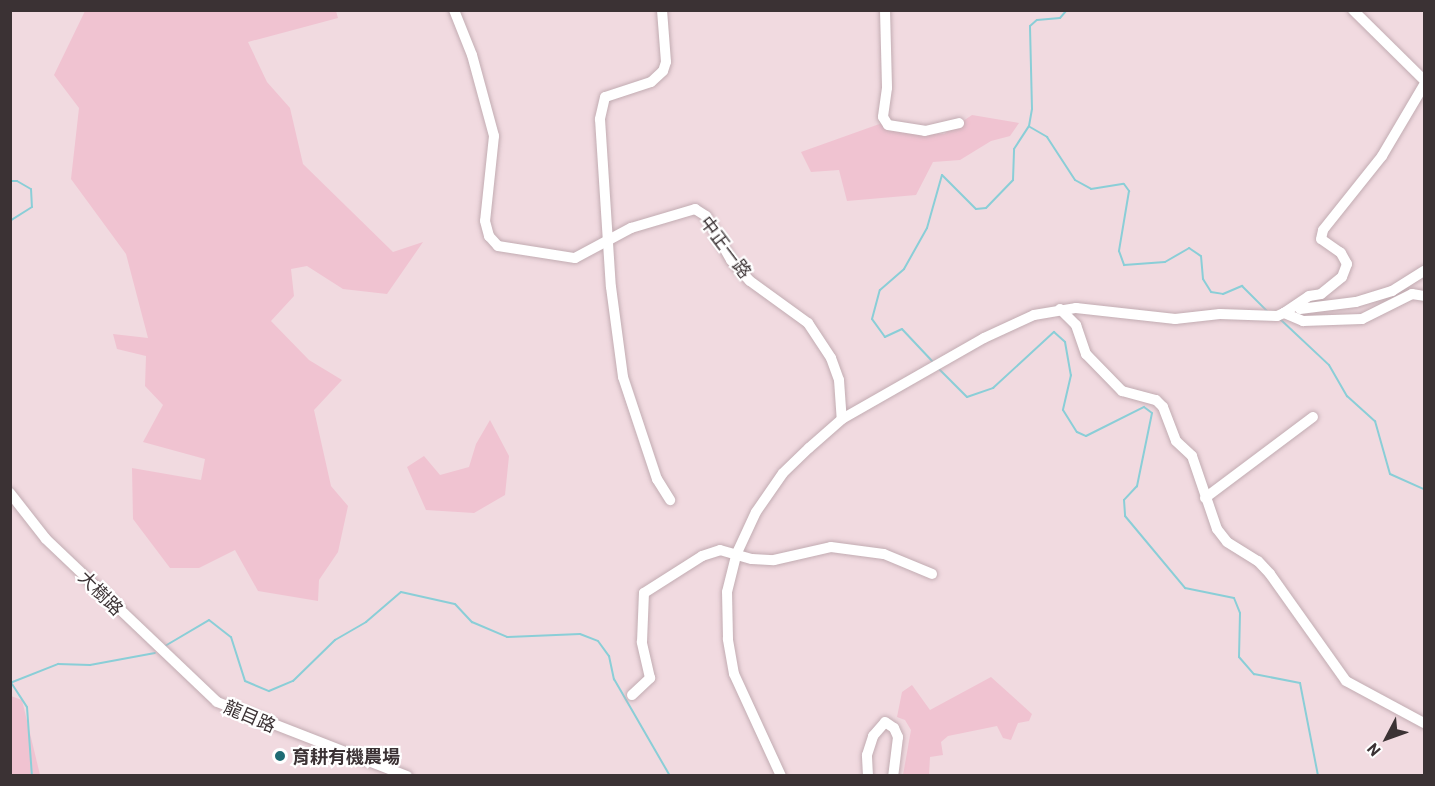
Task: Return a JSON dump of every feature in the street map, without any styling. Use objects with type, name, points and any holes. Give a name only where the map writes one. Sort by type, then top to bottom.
[{"type":"street","name":"中正一路","points":[[454,10],[472,55],[494,136],[485,222],[489,236],[498,246],[575,258],[651,220],[695,209],[706,216],[731,260],[750,281],[808,323],[831,358],[839,380],[842,419]]},
{"type":"street","points":[[662,10],[666,62],[663,70],[651,82],[602,100],[608,241],[622,377],[657,479],[670,500]]},
{"type":"street","points":[[885,10],[887,88],[883,117],[888,125],[894,129],[925,131],[959,123]]},
{"type":"street","points":[[1279,314],[1309,296],[1321,294],[1342,277],[1347,264],[1341,253],[1321,239],[1323,230],[1375,166],[1425,82],[1353,10]]},
{"type":"street","points":[[1300,309],[1356,302],[1392,291],[1425,272]]},
{"type":"street","points":[[781,776],[734,674],[727,616],[727,592],[736,555],[756,512],[783,473],[842,419],[994,333],[1034,315],[1060,309],[1175,319],[1220,314],[1279,314],[1303,321],[1362,319],[1412,294],[1425,296]]},
{"type":"street","points":[[1060,309],[1076,326],[1086,354],[1122,391],[1156,400],[1163,407],[1176,441],[1192,456],[1217,529],[1227,542],[1258,561],[1270,574],[1307,620],[1313,635],[1346,681],[1425,723]]},
{"type":"street","points":[[1205,498],[1313,417]]},
{"type":"street","name":"大樹路","points":[[10,493],[46,539],[199,687]]},
{"type":"street","points":[[633,695],[650,678],[642,642],[642,596],[646,589],[702,556],[720,550],[736,555],[774,560],[831,547],[884,554],[933,574]]},
{"type":"street","name":"龍目路","points":[[199,687],[238,713],[407,776]]},
{"type":"street","points":[[868,776],[867,755],[873,736],[885,722],[894,728],[898,737],[893,776]]},
{"type":"shaded area","points":[[85,11],[336,11],[338,18],[248,42],[267,82],[290,108],[303,164],[393,252],[423,242],[387,294],[343,289],[307,266],[291,269],[294,296],[271,321],[309,360],[342,380],[314,410],[331,486],[348,506],[338,552],[319,580],[318,601],[258,591],[235,550],[199,568],[170,568],[133,519],[132,468],[201,480],[205,459],[143,442],[163,405],[145,386],[146,356],[117,349],[113,334],[148,338],[126,254],[71,179],[79,108],[54,75]]},
{"type":"shaded area","points":[[972,115],[1019,123],[1010,136],[991,141],[960,160],[933,162],[916,195],[847,201],[839,170],[811,172],[801,152],[885,122],[910,131],[944,134]]},
{"type":"shaded area","points":[[490,420],[509,456],[505,495],[474,513],[426,510],[407,467],[424,456],[440,475],[469,467],[476,444]]},
{"type":"shaded area","points":[[991,677],[1032,714],[1029,721],[1018,723],[1011,740],[1003,738],[997,726],[948,736],[941,742],[943,755],[930,757],[929,775],[903,775],[911,730],[905,720],[897,717],[902,692],[912,685],[930,710]]},
{"type":"shaded area","points":[[11,696],[22,700],[40,775],[11,775]]},
{"type":"waterway","points":[[933,362],[902,329],[885,337],[872,319],[880,290],[904,269],[927,228],[942,175],[976,209],[986,208],[1013,180],[1014,149],[1029,126],[1032,109],[1030,26],[1037,20],[1060,18],[1067,10]]},
{"type":"waterway","points":[[1030,127],[1047,137],[1075,180],[1091,189],[1124,184],[1129,191],[1119,251],[1124,265],[1165,262],[1189,248],[1201,256],[1203,279],[1211,292],[1223,294],[1242,286],[1268,312]]},
{"type":"waterway","points":[[10,181],[17,181],[31,189],[32,207],[10,221]]},
{"type":"waterway","points":[[1280,319],[1329,365],[1347,396],[1375,421],[1390,474],[1424,489]]},
{"type":"waterway","points":[[938,368],[967,397],[993,388],[1054,332],[1065,342],[1071,375],[1063,410],[1077,432],[1086,436],[1144,407],[1152,413],[1137,486],[1124,500],[1125,516],[1185,588],[1234,598],[1240,613],[1239,657],[1254,674],[1300,683],[1318,776]]},
{"type":"waterway","points":[[165,646],[209,620],[231,637],[245,681],[269,691],[293,681],[335,640],[366,622],[401,592],[455,604],[472,622],[507,637],[580,634],[598,641],[609,656],[614,679],[670,776]]},
{"type":"waterway","points":[[10,683],[58,664],[90,665],[155,653]]},
{"type":"waterway","points":[[12,684],[27,707],[32,776]]},
{"type":"place","name":"育耕有機農場","points":[[280,756]]}]
